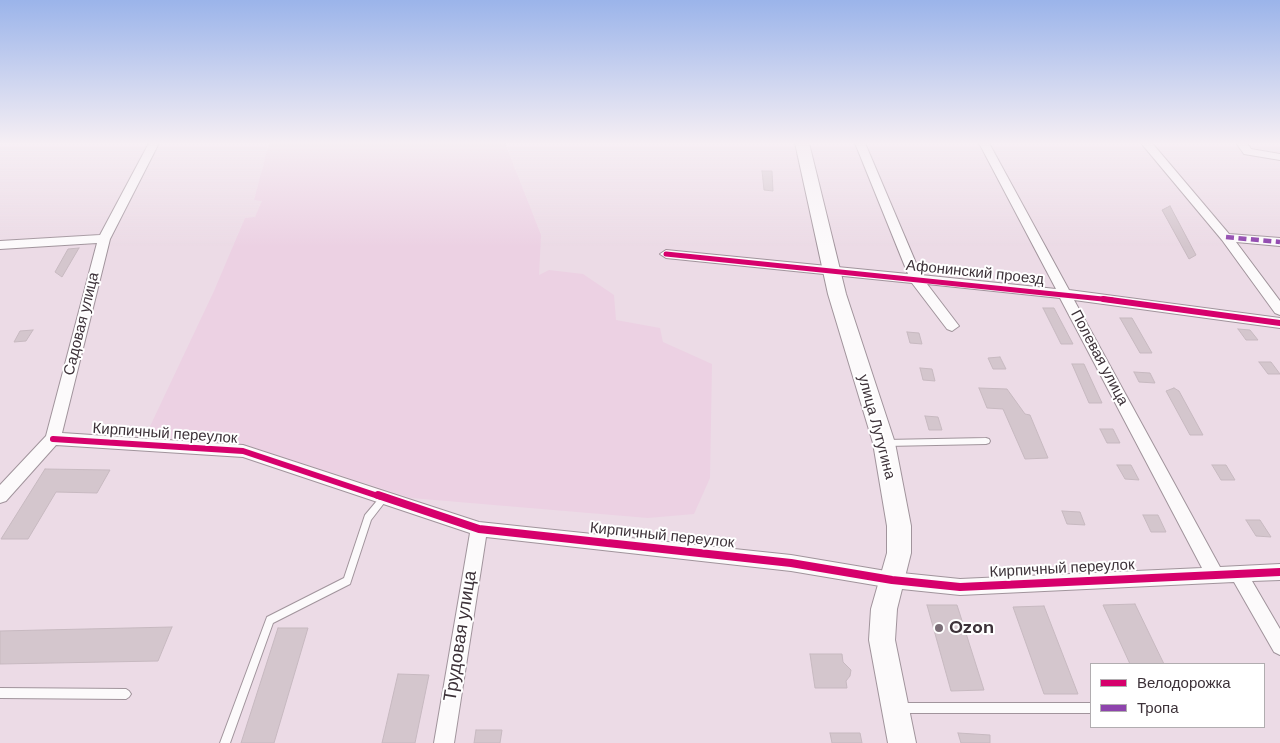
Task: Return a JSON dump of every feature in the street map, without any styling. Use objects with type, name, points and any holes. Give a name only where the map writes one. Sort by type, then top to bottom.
[{"type":"main road","name":"улица Лутугина","points":[[810,178],[837,294],[884,443],[899,526],[899,553],[884,609],[882,640],[902,743]]},
{"type":"street","name":"Садовая улица","points":[[0,496],[53,439],[104,239],[136,178]]},
{"type":"street","points":[[874,178],[916,279],[952,326]]},
{"type":"street","name":"Полевая улица","points":[[1003,178],[1214,573]]},
{"type":"street","points":[[1176,178],[1226,237],[1280,310]]},
{"type":"street","points":[[1226,237],[1280,242]]},
{"type":"street","points":[[0,245],[104,239]]},
{"type":"street","name":"Афонинский проезд","points":[[666,254],[1065,294],[1280,323]]},
{"type":"street","name":"Кирпичный переулок","points":[[53,439],[243,452],[479,529],[791,562],[892,580],[960,586],[1214,573],[1280,572]]},
{"type":"street","name":"Трудовая улица","points":[[444,743],[479,529]]},
{"type":"street","points":[[1238,573],[1280,646]]},
{"type":"lane","points":[[884,443],[986,442]]},
{"type":"lane","points":[[225,743],[270,620],[348,582],[368,518],[384,498]]},
{"type":"lane","points":[[0,694],[126,694]]},
{"type":"lane","points":[[895,708],[1090,708]]},
{"type":"shaded area","points":[[260,178],[519,178],[541,235],[539,275],[549,270],[583,274],[614,295],[616,320],[660,328],[663,342],[712,364],[710,478],[694,514],[648,518],[411,498],[248,446],[144,439],[214,291],[245,218],[255,217],[262,201],[254,200]]},
{"type":"building","points":[[763,178],[772,178],[773,191],[764,190]]},
{"type":"building","points":[[1170,206],[1196,255],[1189,259],[1162,210]]},
{"type":"building","points":[[79,248],[62,277],[55,272],[68,249]]},
{"type":"building","points":[[1043,308],[1054,308],[1073,344],[1061,344]]},
{"type":"building","points":[[1120,318],[1132,318],[1152,353],[1140,353]]},
{"type":"building","points":[[1238,329],[1250,330],[1258,340],[1246,340]]},
{"type":"building","points":[[33,330],[26,341],[14,342],[20,331]]},
{"type":"building","points":[[907,332],[919,333],[922,344],[910,343]]},
{"type":"building","points":[[1000,357],[1006,369],[993,369],[988,358]]},
{"type":"building","points":[[1259,362],[1271,362],[1280,374],[1268,374]]},
{"type":"building","points":[[1072,364],[1084,364],[1102,403],[1089,403]]},
{"type":"building","points":[[920,368],[932,369],[935,381],[923,380]]},
{"type":"building","points":[[1134,372],[1150,373],[1155,383],[1139,382]]},
{"type":"building","points":[[979,388],[1007,389],[1025,414],[1030,415],[1048,458],[1025,459],[1003,409],[987,408]]},
{"type":"building","points":[[1174,388],[1179,391],[1203,435],[1190,435],[1166,391]]},
{"type":"building","points":[[925,416],[938,417],[942,430],[929,430]]},
{"type":"building","points":[[1100,429],[1113,429],[1120,443],[1107,443]]},
{"type":"building","points":[[1117,465],[1131,465],[1139,480],[1125,479]]},
{"type":"building","points":[[1212,465],[1226,465],[1235,480],[1221,480]]},
{"type":"building","points":[[45,469],[110,470],[97,493],[56,492],[28,539],[1,539]]},
{"type":"building","points":[[1062,511],[1080,512],[1085,525],[1067,524]]},
{"type":"building","points":[[1143,515],[1158,515],[1166,532],[1151,532]]},
{"type":"building","points":[[1246,520],[1260,520],[1271,537],[1256,536]]},
{"type":"building","points":[[1135,604],[1164,663],[1130,663],[1103,605]]},
{"type":"building","points":[[927,605],[957,605],[984,690],[951,691]]},
{"type":"building","points":[[1044,606],[1078,694],[1044,694],[1013,607]]},
{"type":"building","points":[[172,627],[158,661],[0,664],[0,631]]},
{"type":"building","points":[[278,628],[308,628],[274,743],[241,743]]},
{"type":"building","points":[[810,654],[842,654],[843,662],[851,670],[850,676],[846,681],[847,688],[815,688]]},
{"type":"building","points":[[398,674],[429,675],[415,743],[382,743]]},
{"type":"building","points":[[476,730],[502,730],[500,743],[474,743]]},
{"type":"building","points":[[830,733],[860,733],[862,743],[832,743]]},
{"type":"building","points":[[958,733],[990,735],[990,743],[961,743]]},
{"type":"marked path","points":[[1226,237],[1280,242]]},
{"type":"cycle path","points":[[666,254],[1065,294],[1280,323]]},
{"type":"cycle path","points":[[53,439],[243,451],[479,529],[791,563],[842,570],[892,580],[960,587],[1280,572]]},
{"type":"place","name":"Ozon","points":[[939,628]]}]
